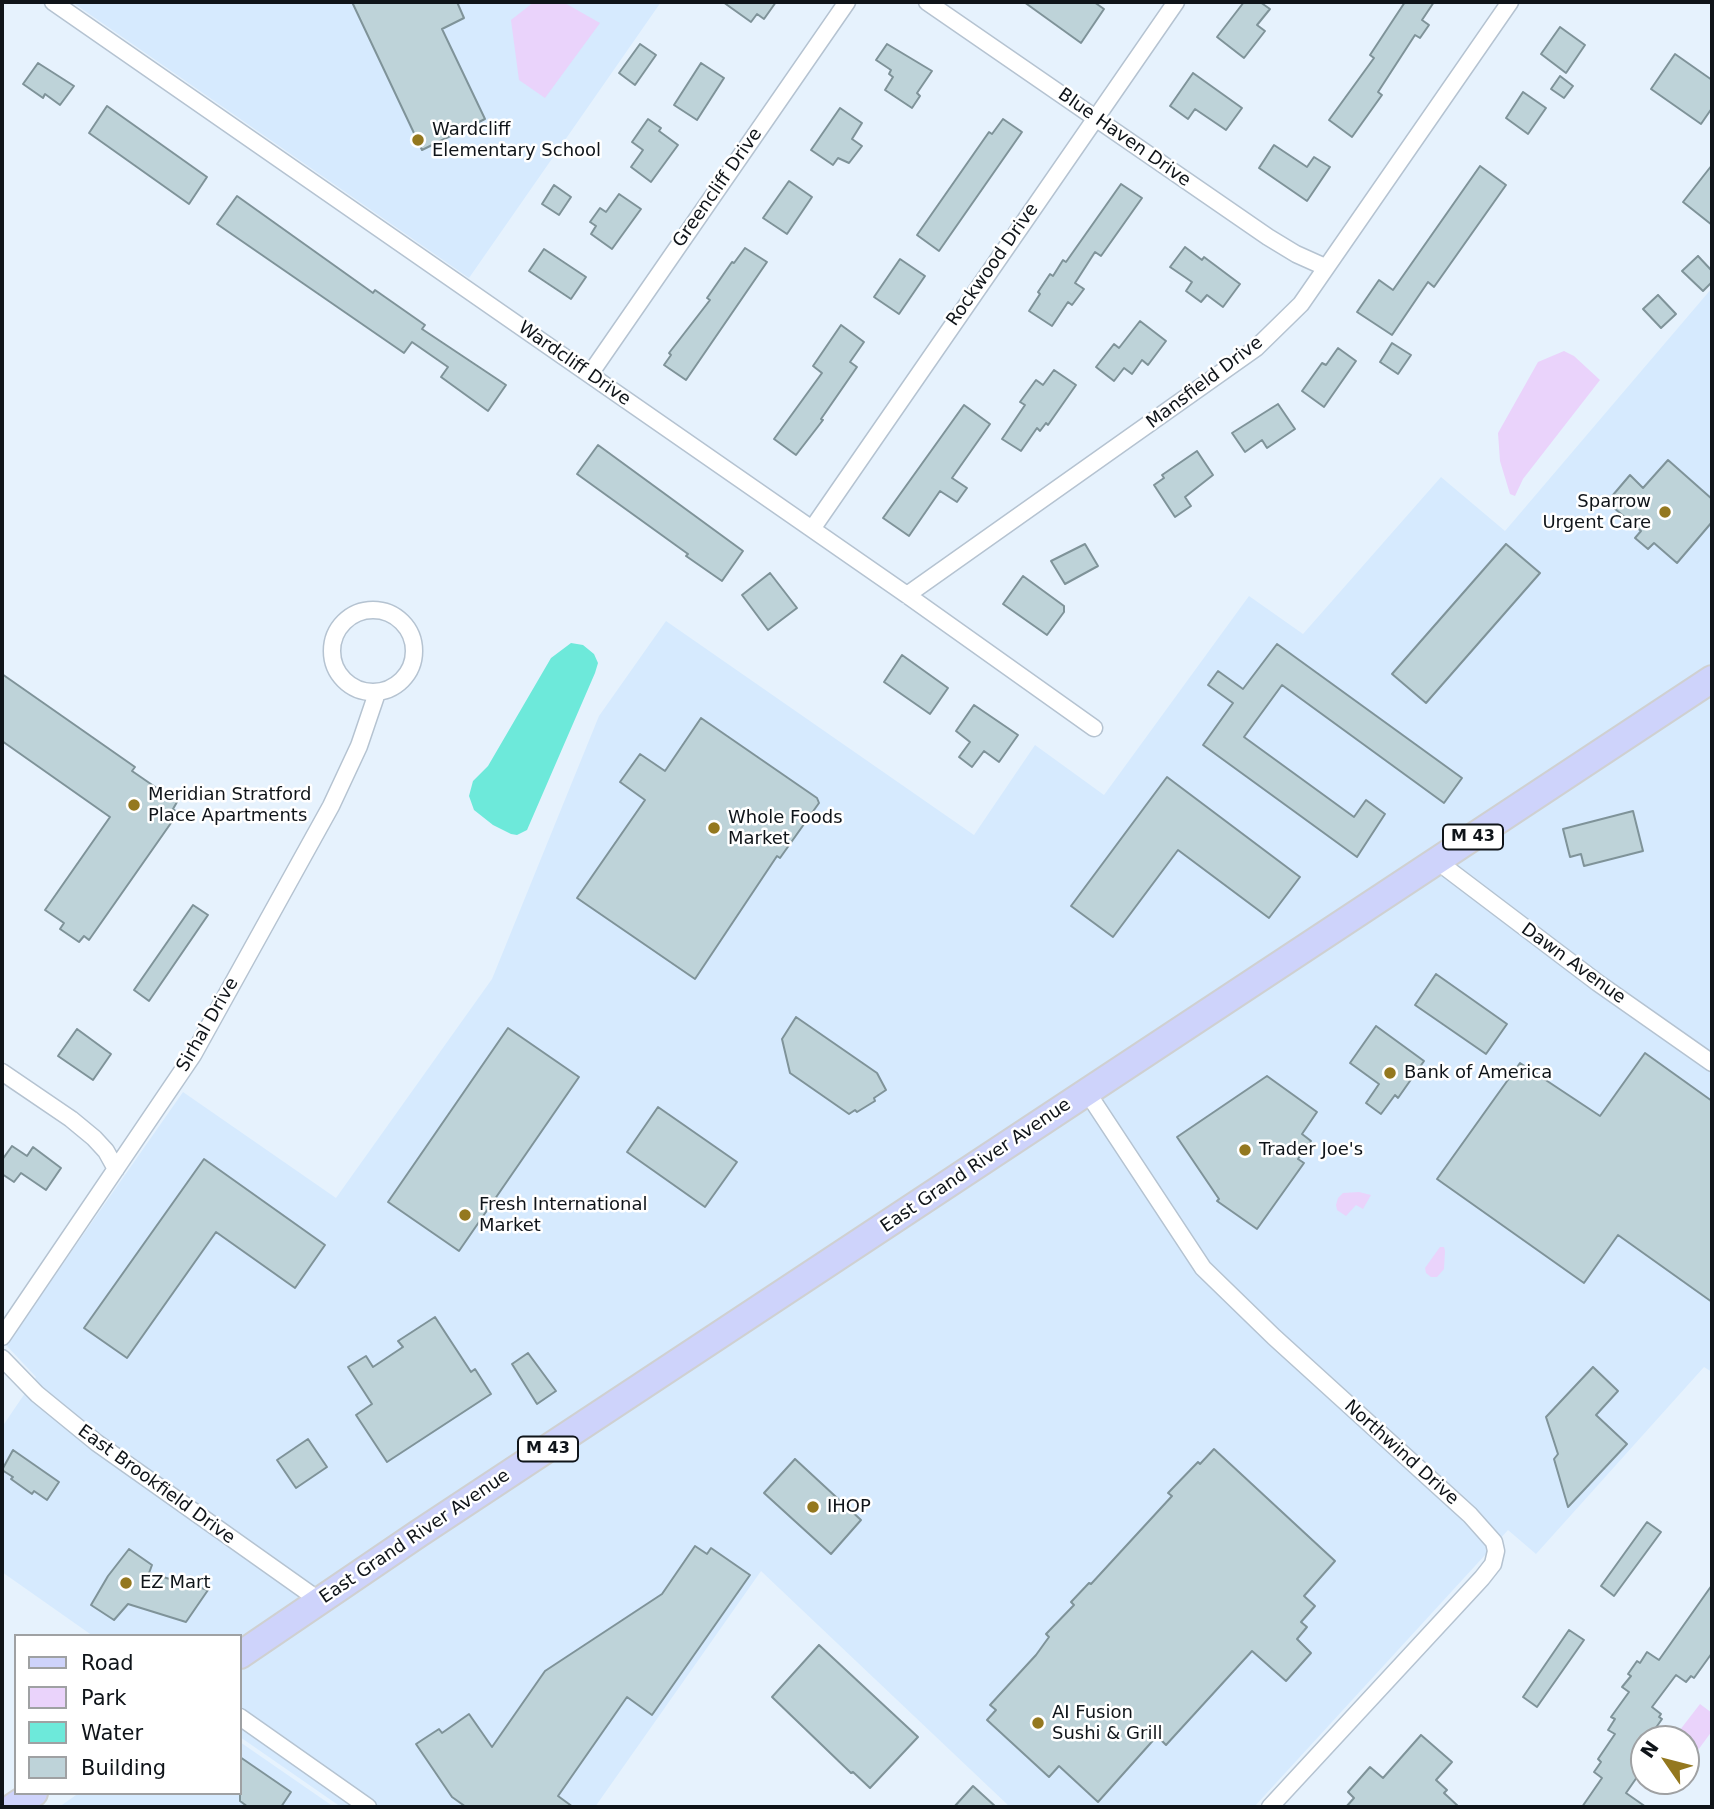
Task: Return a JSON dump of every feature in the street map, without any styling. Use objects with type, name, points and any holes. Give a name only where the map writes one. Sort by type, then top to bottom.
[{"type":"main road","name":"East Grand River Avenue","points":[[242,1655],[1712,679]]},
{"type":"main road","points":[[13,1807],[31,1795]]},
{"type":"street","name":"Wardcliff Drive","points":[[54,2],[1094,728]]},
{"type":"street","name":"Greencliff Drive","points":[[590,374],[847,2]]},
{"type":"street","name":"Blue Haven Drive","points":[[927,2],[1268,237],[1325,267]]},
{"type":"street","name":"Rockwood Drive","points":[[811,529],[1176,2]]},
{"type":"street","name":"Mansfield Drive","points":[[907,595],[1256,348],[1301,304],[1510,2]]},
{"type":"street","points":[[362,611],[389,613],[401,620],[414,644],[410,671],[401,682],[377,693],[363,692],[350,686],[340,677],[331,652],[333,638],[340,626],[362,611]]},
{"type":"street","name":"Sirhal Drive","points":[[2,1337],[193,1055],[331,806],[359,746],[377,693]]},
{"type":"street","name":"Dawn Avenue","points":[[1437,861],[1598,983],[1712,1063]]},
{"type":"street","points":[[2,1072],[94,1138],[106,1151],[116,1169]]},
{"type":"street","name":"Northwind Drive","points":[[1087,1092],[1203,1268],[1274,1337],[1470,1515],[1494,1542],[1496,1551],[1493,1564],[1482,1578],[1270,1807]]},
{"type":"street","name":"East Brookfield Drive","points":[[2,1358],[37,1394],[96,1443],[320,1601]]},
{"type":"street","points":[[242,1718],[368,1807]]},
{"type":"shaded area","name":"Wardcliff Elementary School","points":[[72,2],[661,2],[469,278]]},
{"type":"shaded area","points":[[1712,288],[1712,1372],[1704,1367],[1536,1554],[1508,1530],[1254,1807],[1010,1807],[761,1571],[595,1807],[341,1807],[242,1738],[242,1634],[90,1634],[2,1572],[2,1427],[36,1377],[6,1345],[183,1092],[336,1198],[492,979],[599,716],[666,621],[974,835],[1035,745],[1104,795],[1249,596],[1303,634],[1441,477],[1505,531]]},
{"type":"shaded area","points":[[242,1743],[334,1807],[59,1807],[76,1795],[242,1795]]},
{"type":"green space","points":[[534,2],[563,2],[600,23],[545,98],[519,80],[511,20]]},
{"type":"green space","points":[[1564,351],[1574,356],[1600,380],[1523,479],[1515,496],[1510,494],[1500,461],[1498,433],[1538,362]]},
{"type":"green space","points":[[1359,1192],[1371,1195],[1363,1209],[1356,1205],[1346,1216],[1337,1210],[1338,1198],[1343,1193]]},
{"type":"green space","points":[[1440,1247],[1444,1247],[1445,1251],[1444,1269],[1437,1277],[1431,1277],[1425,1268]]},
{"type":"green space","points":[[1700,1704],[1712,1713],[1712,1731],[1700,1747],[1700,1725],[1684,1725]]},
{"type":"water","points":[[571,643],[583,645],[594,654],[598,663],[595,673],[527,830],[517,835],[511,834],[493,825],[474,810],[469,796],[473,781],[488,766],[551,658]]},
{"type":"building","points":[[352,2],[457,2],[464,18],[442,29],[485,119],[422,150]]},
{"type":"building","points":[[723,2],[776,2],[764,19],[757,14],[751,22]]},
{"type":"building","points":[[1024,2],[1094,2],[1104,9],[1081,43]]},
{"type":"building","points":[[1244,2],[1260,2],[1270,9],[1257,25],[1265,31],[1244,58],[1217,37]]},
{"type":"building","points":[[1405,2],[1434,2],[1422,20],[1429,25],[1420,38],[1415,35],[1378,92],[1382,95],[1352,137],[1329,120],[1374,58],[1370,55]]},
{"type":"building","points":[[1560,27],[1585,45],[1566,73],[1541,54]]},
{"type":"building","points":[[640,44],[656,55],[635,85],[619,73]]},
{"type":"building","points":[[887,44],[932,71],[917,93],[920,96],[912,108],[885,90],[893,77],[889,74],[891,70],[876,60]]},
{"type":"building","points":[[1675,54],[1712,80],[1712,108],[1701,124],[1651,89]]},
{"type":"building","points":[[38,63],[74,86],[60,105],[45,94],[43,98],[23,84]]},
{"type":"building","points":[[701,63],[724,78],[697,120],[674,105]]},
{"type":"building","points":[[1193,73],[1242,108],[1226,130],[1195,109],[1188,119],[1170,106]]},
{"type":"building","points":[[1560,76],[1573,86],[1564,98],[1551,89]]},
{"type":"building","points":[[1523,92],[1546,108],[1528,134],[1506,118]]},
{"type":"building","points":[[107,106],[207,177],[189,204],[89,133]]},
{"type":"building","points":[[840,108],[862,123],[852,139],[862,146],[849,163],[838,158],[833,165],[811,150]]},
{"type":"building","points":[[648,119],[678,145],[651,182],[631,167],[643,150],[632,142]]},
{"type":"building","points":[[1003,119],[1022,132],[939,251],[917,235],[989,132],[992,134]]},
{"type":"building","points":[[1274,145],[1307,167],[1314,157],[1330,167],[1307,201],[1259,168]]},
{"type":"building","points":[[1712,165],[1712,225],[1683,202]]},
{"type":"building","points":[[1480,166],[1506,185],[1434,287],[1428,282],[1392,335],[1357,312],[1379,280],[1393,290]]},
{"type":"building","points":[[789,181],[812,197],[787,234],[763,218]]},
{"type":"building","points":[[1121,184],[1142,198],[1101,256],[1095,252],[1075,283],[1084,289],[1072,305],[1068,302],[1052,326],[1029,311],[1040,294],[1038,292],[1063,260],[1066,262]]},
{"type":"building","points":[[554,185],[571,197],[559,215],[542,204]]},
{"type":"building","points":[[619,194],[641,209],[612,249],[591,234],[596,226],[590,222],[600,208],[606,212]]},
{"type":"building","points":[[237,196],[373,293],[375,290],[425,325],[422,329],[506,385],[488,411],[441,377],[448,367],[412,342],[404,353],[217,224]]},
{"type":"building","points":[[1185,247],[1202,260],[1204,257],[1240,284],[1223,307],[1207,295],[1201,302],[1186,291],[1192,282],[1170,267]]},
{"type":"building","points":[[745,248],[767,262],[686,380],[664,365],[671,355],[669,353],[710,300],[707,298],[732,262],[734,263]]},
{"type":"building","points":[[544,249],[586,277],[571,299],[529,271]]},
{"type":"building","points":[[1698,256],[1712,271],[1712,282],[1703,291],[1682,271]]},
{"type":"building","points":[[900,259],[925,276],[899,314],[874,297]]},
{"type":"building","points":[[1658,295],[1676,314],[1661,328],[1643,309]]},
{"type":"building","points":[[1140,321],[1166,341],[1148,365],[1142,360],[1132,374],[1124,368],[1114,381],[1096,367],[1114,344],[1119,348]]},
{"type":"building","points":[[841,325],[864,342],[850,362],[857,367],[821,419],[823,420],[796,455],[774,439],[822,373],[813,366]]},
{"type":"building","points":[[1392,343],[1411,355],[1398,374],[1380,362]]},
{"type":"building","points":[[1338,348],[1356,361],[1324,407],[1302,391],[1322,363],[1326,365]]},
{"type":"building","points":[[1054,370],[1076,385],[1048,425],[1046,423],[1040,431],[1037,428],[1021,451],[1002,439],[1025,405],[1020,402],[1036,380],[1043,385]]},
{"type":"building","points":[[1278,404],[1295,429],[1267,448],[1262,440],[1245,452],[1232,433]]},
{"type":"building","points":[[964,405],[990,424],[952,478],[967,488],[957,502],[940,491],[909,536],[883,518]]},
{"type":"building","points":[[598,445],[743,551],[722,581],[577,474]]},
{"type":"building","points":[[1197,451],[1213,475],[1185,497],[1191,506],[1175,517],[1154,485],[1164,478],[1162,475]]},
{"type":"building","name":"Sparrow Urgent Care","points":[[1668,460],[1712,499],[1712,522],[1677,563],[1654,543],[1648,549],[1635,538],[1641,531],[1607,502],[1630,475],[1643,488]]},
{"type":"building","points":[[1085,544],[1098,566],[1065,584],[1051,561]]},
{"type":"building","points":[[1506,544],[1540,573],[1426,703],[1392,674]]},
{"type":"building","points":[[770,573],[797,608],[768,630],[742,595]]},
{"type":"building","points":[[1023,576],[1064,606],[1064,612],[1047,635],[1003,604]]},
{"type":"building","points":[[1277,644],[1462,778],[1444,803],[1282,685],[1244,737],[1354,817],[1366,800],[1385,814],[1357,857],[1203,745],[1233,703],[1208,685],[1218,671],[1243,689]]},
{"type":"building","points":[[902,655],[948,688],[930,714],[884,682]]},
{"type":"building","name":"Meridian Stratford Place Apartments","points":[[2,674],[135,767],[132,771],[177,802],[173,809],[178,813],[89,940],[84,936],[79,942],[60,929],[64,923],[45,910],[110,817],[2,741]]},
{"type":"building","points":[[974,705],[1018,735],[999,762],[984,751],[972,767],[959,757],[970,742],[956,731]]},
{"type":"building","name":"Whole Foods Market","points":[[701,718],[817,798],[819,803],[780,858],[777,856],[695,979],[577,898],[645,800],[620,782],[640,754],[665,771]]},
{"type":"building","points":[[1167,777],[1300,877],[1269,918],[1178,850],[1113,937],[1071,906]]},
{"type":"building","points":[[1633,811],[1643,851],[1584,866],[1581,854],[1570,857],[1563,829]]},
{"type":"building","points":[[193,905],[208,915],[149,1001],[134,990]]},
{"type":"building","points":[[1436,974],[1507,1024],[1486,1054],[1415,1005]]},
{"type":"building","points":[[796,1017],[877,1073],[886,1090],[874,1098],[875,1101],[849,1114],[790,1073],[782,1039]]},
{"type":"building","name":"Bank of America","points":[[1376,1026],[1424,1061],[1398,1098],[1395,1095],[1381,1114],[1366,1103],[1379,1084],[1350,1063]]},
{"type":"building","points":[[508,1028],[579,1077],[459,1251],[388,1202]]},
{"type":"building","points":[[77,1029],[111,1054],[93,1080],[58,1056]]},
{"type":"building","points":[[1645,1053],[1712,1101],[1712,1302],[1618,1235],[1584,1283],[1437,1179],[1520,1063],[1600,1116]]},
{"type":"building","name":"Trader Joe's","points":[[1267,1076],[1317,1112],[1302,1134],[1311,1141],[1298,1159],[1304,1163],[1257,1229],[1217,1201],[1219,1199],[1177,1137]]},
{"type":"building","points":[[658,1107],[737,1162],[705,1207],[627,1152]]},
{"type":"building","points":[[12,1146],[27,1156],[33,1147],[61,1168],[46,1190],[21,1173],[14,1182],[2,1174],[2,1160]]},
{"type":"building","points":[[204,1159],[325,1245],[295,1288],[216,1232],[127,1358],[84,1328]]},
{"type":"building","points":[[435,1317],[471,1372],[475,1369],[491,1394],[387,1462],[356,1415],[372,1404],[348,1367],[366,1356],[373,1367],[403,1347],[398,1341]]},
{"type":"building","points":[[528,1353],[556,1391],[537,1404],[512,1364]]},
{"type":"building","points":[[1593,1367],[1618,1391],[1596,1415],[1627,1444],[1568,1507],[1554,1459],[1558,1454],[1546,1417]]},
{"type":"building","points":[[308,1439],[327,1467],[296,1488],[277,1460]]},
{"type":"building","points":[[1214,1449],[1335,1561],[1304,1596],[1315,1606],[1301,1622],[1307,1627],[1297,1639],[1311,1653],[1286,1681],[1252,1651],[1166,1745],[1157,1736],[1098,1802],[1059,1766],[1049,1777],[987,1720],[996,1710],[990,1705],[1036,1655],[1049,1637],[1046,1634],[1074,1605],[1071,1602],[1172,1496],[1168,1493]]},
{"type":"building","points":[[13,1450],[59,1482],[47,1500],[34,1491],[32,1494],[2,1470]]},
{"type":"building","name":"IHOP","points":[[795,1459],[861,1520],[831,1554],[764,1493]]},
{"type":"building","points":[[1647,1522],[1661,1532],[1614,1596],[1601,1586]]},
{"type":"building","points":[[695,1546],[707,1554],[711,1548],[750,1575],[652,1715],[627,1697],[558,1796],[573,1807],[466,1807],[452,1797],[416,1744],[439,1729],[442,1733],[469,1714],[492,1747],[545,1671],[662,1594]]},
{"type":"building","points":[[129,1549],[152,1565],[149,1573],[208,1590],[186,1622],[128,1604],[114,1620],[91,1605],[108,1576]]},
{"type":"building","points":[[1712,1585],[1712,1653],[1694,1678],[1691,1676],[1686,1682],[1676,1675],[1652,1707],[1661,1714],[1659,1717],[1662,1719],[1658,1725],[1630,1725],[1630,1787],[1626,1793],[1646,1807],[1582,1807],[1602,1778],[1594,1772],[1601,1762],[1598,1759],[1615,1734],[1608,1730],[1615,1719],[1611,1717],[1629,1692],[1622,1687],[1631,1676],[1628,1674],[1647,1652],[1659,1660]]},
{"type":"building","points":[[1569,1630],[1584,1640],[1537,1707],[1523,1697]]},
{"type":"building","points":[[819,1645],[918,1737],[870,1788],[772,1697]]},
{"type":"building","points":[[1421,1735],[1452,1762],[1436,1780],[1447,1790],[1444,1793],[1459,1807],[1346,1807],[1354,1798],[1348,1792],[1370,1767],[1383,1778]]},
{"type":"building","points":[[242,1758],[291,1792],[281,1807],[248,1807],[240,1801]]},
{"type":"building","points":[[973,1786],[996,1807],[954,1807]]},
{"type":"place","name":"Wardcliff Elementary School","points":[[418,140]]},
{"type":"place","name":"Sparrow Urgent Care","points":[[1665,512]]},
{"type":"place","name":"Meridian Stratford Place Apartments","points":[[134,805]]},
{"type":"place","name":"Whole Foods Market","points":[[714,828]]},
{"type":"place","name":"Bank of America","points":[[1390,1073]]},
{"type":"place","name":"Trader Joe's","points":[[1245,1150]]},
{"type":"place","name":"Fresh International Market","points":[[465,1215]]},
{"type":"place","name":"IHOP","points":[[813,1507]]},
{"type":"place","name":"EZ Mart","points":[[126,1583]]},
{"type":"place","name":"AI Fusion Sushi & Grill","points":[[1038,1723]]}]
